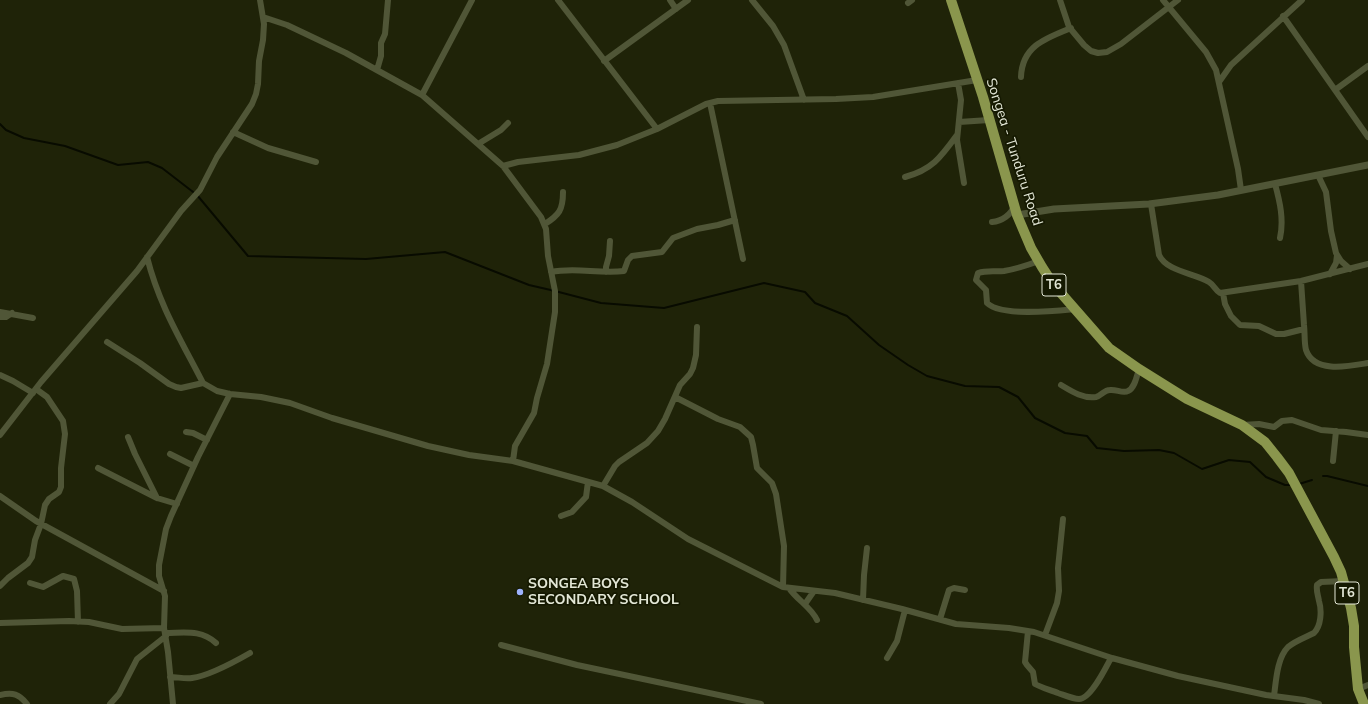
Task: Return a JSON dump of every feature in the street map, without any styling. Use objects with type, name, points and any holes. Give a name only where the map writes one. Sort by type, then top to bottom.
[{"type":"highway","name":"Songea - Tunduru Road","points":[[951,0],[977,80],[1016,211],[1031,248],[1053,284],[1109,348],[1187,399],[1242,425],[1265,442],[1277,457],[1299,492],[1334,557],[1344,581],[1354,626],[1354,647],[1363,687],[1364,704]]},
{"type":"street","points":[[0,435],[34,391],[137,271],[169,227],[200,190],[217,157],[252,104],[258,84],[258,61],[264,40],[263,17],[260,0]]},
{"type":"street","points":[[377,70],[381,56],[381,43],[385,34],[388,0]]},
{"type":"street","points":[[422,95],[472,0]]},
{"type":"street","points":[[558,0],[657,129]]},
{"type":"street","points":[[670,0],[676,9]]},
{"type":"street","points":[[604,61],[688,0]]},
{"type":"street","points":[[1060,0],[1071,28],[1084,45],[1091,51],[1098,53],[1107,52],[1121,44],[1178,0]]},
{"type":"street","points":[[1163,0],[1206,52],[1216,70],[1238,169],[1241,190]]},
{"type":"street","points":[[1219,82],[1231,65],[1302,0]]},
{"type":"street","points":[[755,1],[773,26],[784,45],[804,100]]},
{"type":"street","points":[[1284,16],[1368,137]]},
{"type":"street","points":[[263,17],[346,53],[422,95],[503,166],[535,208],[545,224],[548,256],[555,291],[555,312],[547,364],[533,415],[515,446],[513,461]]},
{"type":"street","points":[[1021,77],[1025,58],[1036,45],[1071,28]]},
{"type":"street","points":[[1213,64],[1221,67],[1231,65]]},
{"type":"street","points":[[1335,90],[1368,66]]},
{"type":"street","points":[[503,166],[518,162],[580,155],[617,145],[657,129],[710,103],[718,101],[804,100],[873,97],[977,80]]},
{"type":"street","points":[[958,83],[960,100],[957,135],[958,153],[964,183]]},
{"type":"street","points":[[710,103],[743,259]]},
{"type":"street","points":[[959,122],[989,120]]},
{"type":"street","points":[[478,144],[501,130],[508,123]]},
{"type":"street","points":[[233,132],[268,148],[316,162]]},
{"type":"street","points":[[905,177],[927,169],[943,154],[957,135]]},
{"type":"street","points":[[992,222],[1004,219],[1013,210],[1054,210],[1151,204],[1218,196],[1241,190],[1368,165]]},
{"type":"street","points":[[1318,175],[1326,192],[1336,253],[1337,262],[1330,274]]},
{"type":"street","points":[[1275,184],[1280,206],[1282,228],[1280,238]]},
{"type":"street","points":[[545,224],[557,216],[563,201],[563,192]]},
{"type":"street","points":[[1151,204],[1161,260],[1180,271],[1206,280],[1213,285],[1217,292],[1223,293],[1301,281],[1368,264]]},
{"type":"street","points":[[551,272],[562,270],[606,272],[624,271],[628,260],[632,256],[662,252],[673,238],[697,229],[735,220]]},
{"type":"street","points":[[606,272],[610,241]]},
{"type":"street","points":[[1336,253],[1341,261],[1350,269]]},
{"type":"street","points":[[147,257],[158,293],[169,320],[203,383],[217,391],[230,394],[261,397],[290,403],[332,418],[428,446],[469,455],[513,461],[603,486],[632,502],[688,539],[786,588],[806,604],[817,620]]},
{"type":"street","points":[[1039,261],[1021,268],[978,273],[976,280],[986,290],[987,303],[1000,309],[1014,311],[1051,311],[1075,309]]},
{"type":"street","points":[[1301,281],[1306,351],[1313,360],[1320,364],[1338,367],[1368,363]]},
{"type":"street","points":[[1223,293],[1225,304],[1231,316],[1240,324],[1259,326],[1276,334],[1284,334],[1304,329]]},
{"type":"street","points":[[0,312],[33,318]]},
{"type":"street","points":[[0,317],[6,317],[12,313]]},
{"type":"street","points":[[603,486],[614,466],[647,443],[658,431],[680,385],[694,368],[697,327]]},
{"type":"street","points":[[107,342],[169,384],[176,387],[181,388],[203,383]]},
{"type":"street","points":[[1061,385],[1086,397],[1096,397],[1109,390],[1128,392],[1132,387],[1140,369]]},
{"type":"street","points":[[0,375],[47,397],[63,421],[64,425],[61,487],[59,492],[46,502],[35,540],[32,557],[28,563],[0,586]]},
{"type":"street","points":[[173,704],[165,632],[164,591],[159,576],[159,565],[166,529],[176,504],[230,394]]},
{"type":"street","points":[[675,397],[718,419],[740,427],[751,437],[754,445],[757,468],[772,483],[776,494],[784,546],[786,588]]},
{"type":"street","points":[[1242,425],[1260,424],[1274,427],[1282,421],[1292,420],[1321,430],[1368,435]]},
{"type":"street","points":[[1333,461],[1336,431]]},
{"type":"street","points":[[186,432],[196,434],[207,440]]},
{"type":"street","points":[[128,437],[157,498]]},
{"type":"street","points":[[170,454],[194,466]]},
{"type":"street","points":[[98,468],[157,498],[176,504]]},
{"type":"street","points":[[562,516],[572,512],[586,496],[588,482]]},
{"type":"street","points":[[0,496],[40,524],[164,591]]},
{"type":"street","points":[[1045,635],[1057,603],[1059,591],[1058,568],[1063,519]]},
{"type":"street","points":[[863,600],[867,548]]},
{"type":"street","points":[[30,583],[44,587],[63,576],[74,579],[77,591],[78,622]]},
{"type":"street","points":[[1274,696],[1279,666],[1288,647],[1317,630],[1320,612],[1316,585],[1321,582],[1344,581]]},
{"type":"street","points":[[786,588],[835,594],[905,610],[956,624],[1028,631],[1045,635],[1111,658],[1178,676],[1319,704]]},
{"type":"street","points":[[940,619],[950,590],[954,588],[965,590]]},
{"type":"street","points":[[806,604],[814,591]]},
{"type":"street","points":[[887,658],[896,644],[905,610]]},
{"type":"street","points":[[0,623],[89,622],[122,629],[198,633],[207,636],[216,644]]},
{"type":"street","points":[[1028,631],[1025,662],[1026,666],[1033,672],[1035,684],[1063,694],[1080,699],[1084,698],[1097,682],[1111,658]]},
{"type":"street","points":[[110,704],[119,694],[137,659],[165,632]]},
{"type":"street","points":[[502,645],[577,665],[761,704]]},
{"type":"street","points":[[170,677],[192,678],[201,676],[234,662],[250,653]]},
{"type":"street","points":[[0,695],[9,693],[18,695],[27,704]]},
{"type":"street","points":[[723,696],[724,704]]},
{"type":"waterway","points":[[0,124],[6,130],[24,138],[65,146],[118,165],[148,162],[162,168],[197,195],[248,256],[366,259],[445,252],[529,285],[601,303],[664,308],[764,283],[805,292],[815,303],[847,316],[879,345],[927,376],[965,386],[999,387],[1018,397],[1035,418],[1065,433],[1087,436],[1097,448],[1124,451],[1159,450],[1174,453],[1202,469],[1229,460],[1250,462],[1266,477],[1285,485],[1291,485]]},
{"type":"waterway","points":[[1323,476],[1368,486]]},
{"type":"waterway","points":[[1299,484],[1312,480]]},
{"type":"place","name":"SONGEA BOYS SECONDARY SCHOOL","points":[[520,592]]}]
